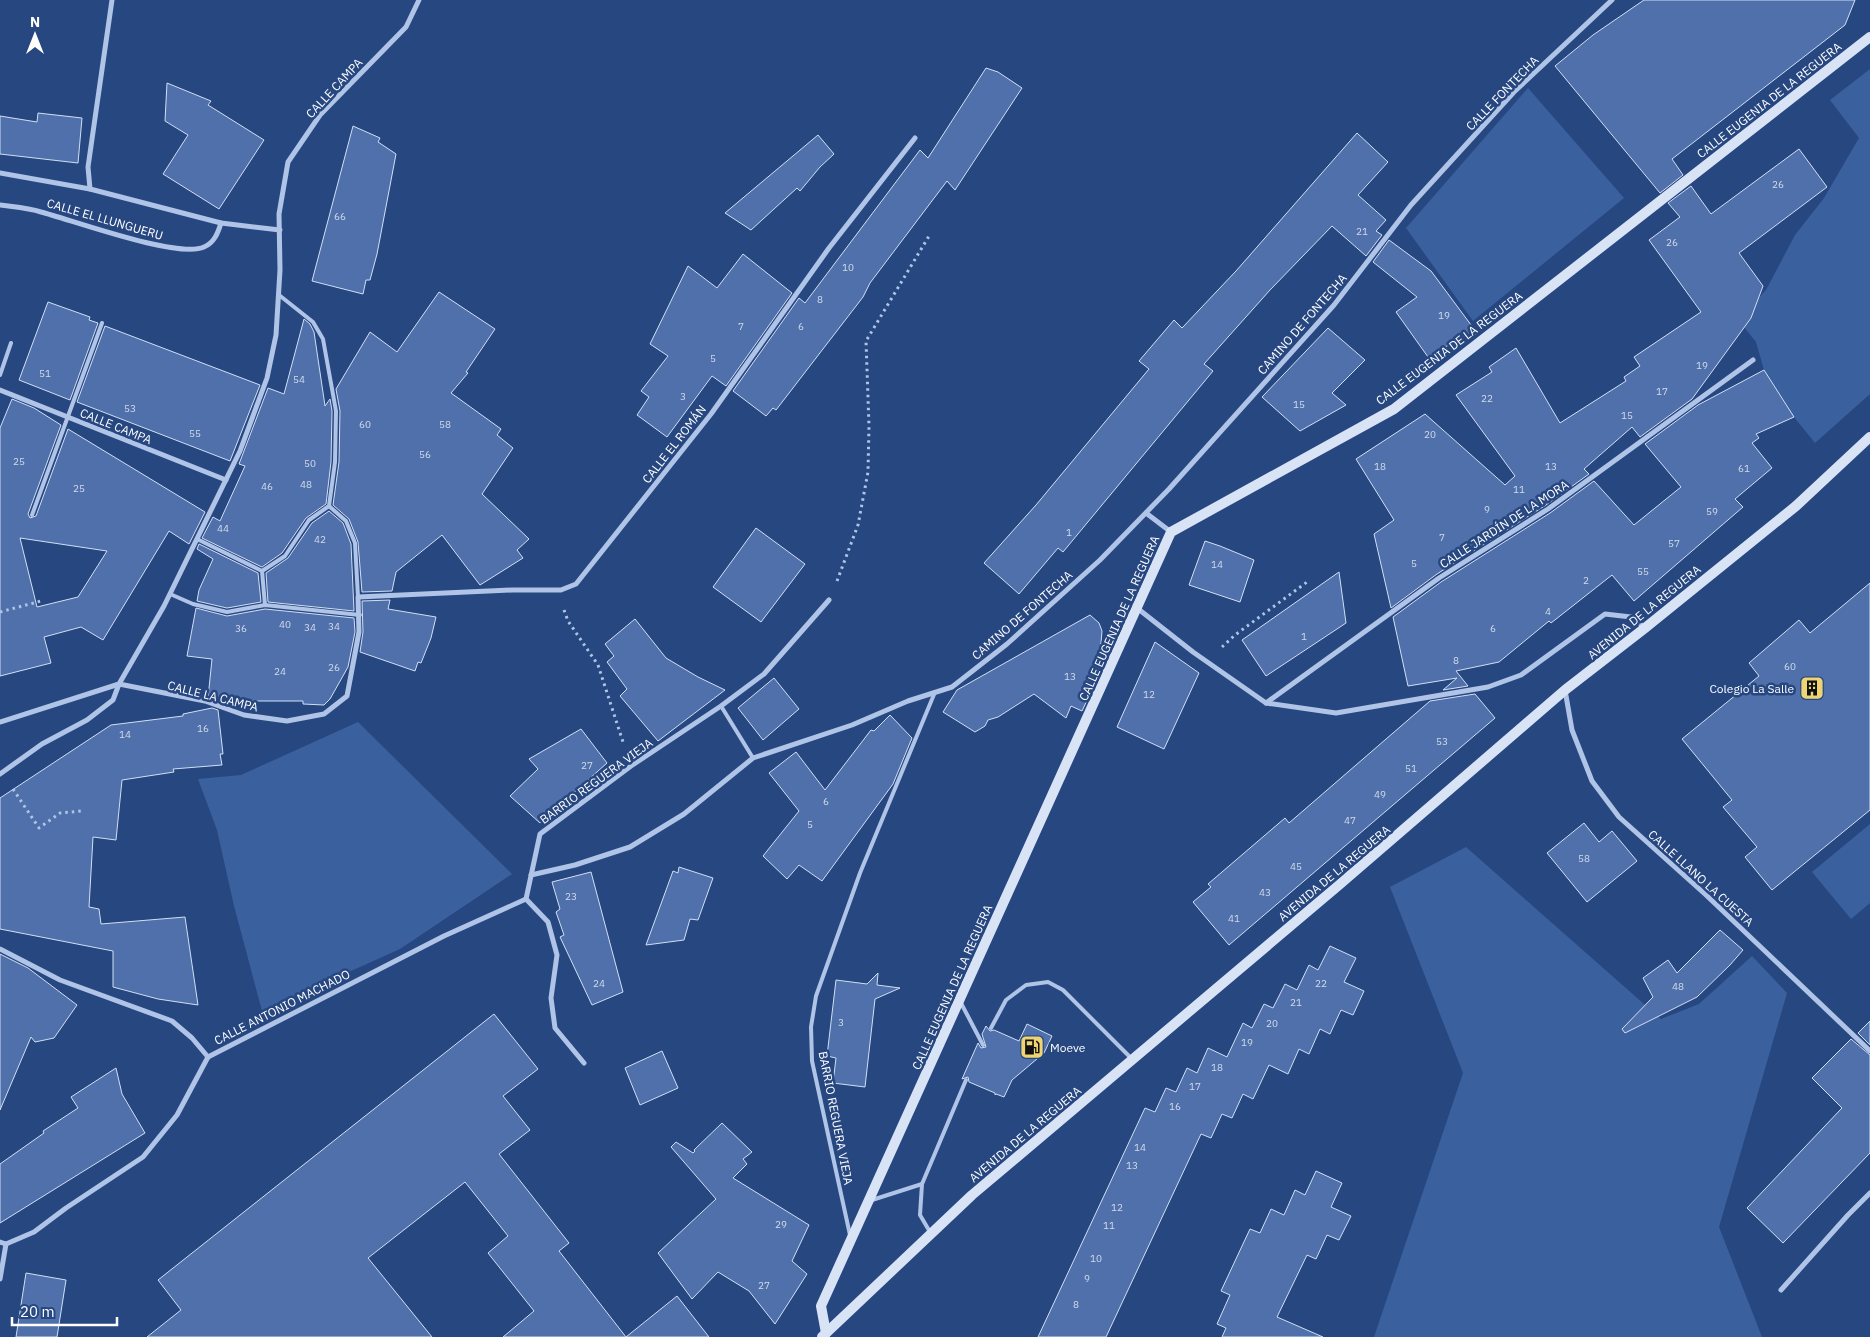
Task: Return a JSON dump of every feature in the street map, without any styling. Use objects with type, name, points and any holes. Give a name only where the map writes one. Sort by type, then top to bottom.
[{"type":"street","points":[[90,189],[88,167],[112,0]]},
{"type":"street","name":"CALLE CAMPA","points":[[120,684],[170,594],[240,451],[267,378],[276,335],[279,296],[280,214],[288,162],[320,115],[406,27],[419,0]]},
{"type":"street","name":"CALLE FONTECHA","points":[[1411,205],[1514,92],[1612,0]]},
{"type":"street","name":"CALLE EUGENIA DE LA REGUERA","points":[[824,1335],[821,1306],[1171,532],[1394,408],[1870,37]]},
{"type":"street","name":"CALLE EL ROMÁN","points":[[561,590],[576,584],[711,414],[829,248],[916,138]]},
{"type":"street","points":[[0,173],[90,189],[221,223],[280,230]]},
{"type":"street","name":"CALLE EL LLUNGUERU","points":[[0,205],[39,211],[151,244],[190,250],[204,247],[216,237],[221,223]]},
{"type":"street","name":"CAMINO DE FONTECHA","points":[[531,875],[575,865],[630,847],[684,814],[753,758],[852,725],[908,701],[952,687],[1008,644],[1100,560],[1146,513],[1334,305],[1411,205]]},
{"type":"street","name":"CALLE JARDÍN DE LA MORA","points":[[1266,703],[1440,578],[1548,509],[1752,360]]},
{"type":"street","name":"CALLE CAMPA","points":[[0,390],[226,480]]},
{"type":"street","name":"AVENIDA DE LA REGUERA","points":[[824,1335],[972,1195],[1339,885],[1565,690],[1796,506],[1868,440]]},
{"type":"street","points":[[1146,513],[1171,532]]},
{"type":"street","points":[[358,596],[561,590]]},
{"type":"street","name":"CALLE LA CAMPA","points":[[120,684],[205,701],[244,716],[287,721],[324,714],[347,696],[360,632],[358,596]]},
{"type":"street","name":"BARRIO REGUERA VIEJA","points":[[526,899],[540,834],[631,766],[721,706],[764,674],[829,600]]},
{"type":"street","points":[[1137,608],[1207,662],[1266,703],[1336,712],[1488,687],[1521,675],[1605,614],[1631,617],[1645,628]]},
{"type":"street","points":[[0,722],[120,684]]},
{"type":"street","points":[[1,773],[42,744],[87,720],[114,700],[120,684]]},
{"type":"street","name":"CALLE LLANO LA CUESTA","points":[[1565,690],[1572,730],[1592,781],[1619,817],[1706,895],[1870,1051]]},
{"type":"street","points":[[526,899],[548,922],[558,955],[551,998],[555,1028],[584,1063]]},
{"type":"street","name":"CALLE ANTONIO MACHADO","points":[[0,949],[60,980],[172,1021],[192,1038],[208,1057],[444,936],[526,899]]},
{"type":"street","points":[[0,1279],[3,1243],[34,1232],[66,1208],[143,1157],[177,1115],[208,1057]]},
{"type":"street","points":[[1781,1290],[1870,1193]]},
{"type":"lane","points":[[279,296],[313,322],[323,339],[336,411],[335,462],[330,506]]},
{"type":"lane","points":[[32,515],[102,323]]},
{"type":"lane","points":[[0,375],[11,343]]},
{"type":"lane","points":[[262,571],[286,556],[308,520],[330,506]]},
{"type":"lane","points":[[330,506],[346,521],[355,543],[358,596]]},
{"type":"lane","points":[[197,538],[262,571]]},
{"type":"lane","points":[[262,571],[265,605]]},
{"type":"lane","points":[[170,594],[193,604],[227,612],[265,605],[360,615]]},
{"type":"lane","name":"BARRIO REGUERA VIEJA","points":[[851,1240],[812,1061],[811,1027],[816,996],[860,873],[935,692]]},
{"type":"lane","points":[[721,706],[753,758]]},
{"type":"lane","points":[[991,1028],[1006,1000],[1026,986],[1048,982],[1063,990],[1133,1060]]},
{"type":"lane","points":[[960,1001],[983,1045]]},
{"type":"lane","points":[[931,1234],[920,1214],[922,1184],[966,1080]]},
{"type":"lane","points":[[869,1200],[922,1184]]},
{"type":"path","points":[[829,600],[840,576],[858,525],[868,472],[869,426],[866,340],[929,236]]},
{"type":"path","points":[[1207,662],[1235,635],[1307,582]]},
{"type":"path","points":[[561,590],[561,602],[568,620],[598,665],[631,766]]},
{"type":"path","points":[[0,612],[41,601]]},
{"type":"path","points":[[1,773],[39,828],[60,813],[82,811]]},
{"type":"shaded area","points":[[1870,69],[1870,394],[1815,443],[1794,417],[1764,370],[1756,342],[1744,327],[1748,323],[1759,298],[1766,290],[1795,235],[1824,198],[1859,138],[1830,100]]},
{"type":"shaded area","points":[[1528,88],[1624,198],[1473,321],[1406,228]]},
{"type":"shaded area","points":[[358,722],[512,874],[400,949],[262,1011],[234,906],[217,830],[198,779],[241,775]]},
{"type":"shaded area","points":[[1870,824],[1870,903],[1851,919],[1812,872]]},
{"type":"shaded area","points":[[1466,847],[1661,1019],[1699,1004],[1752,956],[1787,993],[1719,1227],[1762,1337],[1374,1337],[1463,1073],[1390,887]]},
{"type":"building","points":[[1644,0],[1855,0],[1845,25],[1672,159],[1683,175],[1660,193],[1555,66],[1593,35]]},
{"type":"building","points":[[986,68],[998,72],[1022,88],[955,190],[947,181],[870,283],[863,297],[776,410],[773,408],[766,416],[733,391],[799,298],[805,303],[920,150],[928,158]]},
{"type":"building","points":[[167,83],[211,101],[208,105],[264,140],[219,209],[163,174],[188,135],[165,121]]},
{"type":"building","points":[[38,113],[82,118],[78,163],[0,154],[0,116],[37,122]]},
{"type":"building","points":[[353,126],[380,138],[378,142],[396,154],[377,254],[370,280],[366,280],[363,294],[312,281]]},
{"type":"building","points":[[1357,133],[1388,162],[1358,195],[1386,220],[1376,231],[1382,235],[1366,256],[1332,226],[1270,290],[1204,364],[1213,371],[1063,552],[1058,548],[1019,594],[984,563],[1036,505],[1149,369],[1139,361],[1174,320],[1182,328],[1236,271]]},
{"type":"building","points":[[818,135],[834,154],[820,167],[800,191],[797,188],[751,230],[725,213]]},
{"type":"building","points":[[1799,149],[1827,187],[1739,253],[1763,286],[1751,318],[1692,399],[1640,437],[1632,427],[1584,469],[1589,474],[1546,505],[1437,574],[1391,608],[1374,534],[1394,520],[1356,459],[1425,414],[1505,485],[1515,476],[1456,395],[1492,372],[1489,367],[1516,348],[1560,423],[1626,381],[1624,377],[1640,366],[1634,357],[1701,312],[1649,240],[1680,217],[1668,203],[1691,186],[1711,214]]},
{"type":"building","points":[[1389,240],[1431,271],[1477,333],[1471,339],[1466,335],[1428,357],[1396,312],[1417,297],[1373,262]]},
{"type":"building","points":[[743,254],[792,293],[726,386],[712,376],[667,437],[637,415],[649,397],[641,391],[668,356],[650,344],[688,266],[717,288]]},
{"type":"building","points":[[439,292],[495,329],[466,372],[468,373],[451,393],[501,429],[497,435],[513,448],[482,494],[529,539],[517,550],[523,558],[480,585],[442,535],[396,572],[392,591],[362,592],[358,542],[349,519],[333,505],[339,462],[340,411],[336,389],[370,332],[397,352]]},
{"type":"building","points":[[48,302],[90,317],[89,320],[98,323],[70,400],[19,380]]},
{"type":"building","points":[[304,319],[310,324],[314,332],[325,406],[330,399],[332,411],[331,462],[326,504],[306,518],[282,553],[262,567],[202,538],[213,517],[220,521],[245,466],[239,464],[268,388],[284,394]]},
{"type":"building","points":[[105,326],[260,385],[230,461],[77,402]]},
{"type":"building","points":[[1328,328],[1365,360],[1332,393],[1346,405],[1300,431],[1262,397]]},
{"type":"building","points":[[1764,370],[1794,417],[1756,434],[1759,438],[1752,443],[1772,468],[1735,499],[1743,507],[1634,601],[1612,575],[1551,623],[1549,621],[1499,662],[1456,671],[1468,686],[1443,690],[1457,678],[1408,686],[1393,617],[1441,582],[1550,513],[1594,481],[1634,525],[1681,487],[1645,444],[1698,405]]},
{"type":"building","points":[[12,399],[34,408],[61,425],[28,514],[30,518],[36,516],[68,429],[205,512],[189,544],[169,531],[103,640],[81,627],[44,637],[51,663],[0,676],[0,428]],"holes":[[[20,538],[107,551],[78,597],[37,607]]]},
{"type":"building","points":[[329,511],[343,523],[351,544],[354,611],[268,602],[266,573],[288,558],[312,523]]},
{"type":"building","points":[[756,528],[805,564],[761,622],[713,587]]},
{"type":"building","points":[[1205,541],[1254,560],[1240,602],[1189,585]]},
{"type":"building","points":[[199,544],[258,573],[261,602],[227,608],[197,601],[199,590],[213,559],[197,549]]},
{"type":"building","points":[[1339,572],[1346,623],[1266,676],[1242,640]]},
{"type":"building","points":[[1870,583],[1870,810],[1772,890],[1745,857],[1757,847],[1723,807],[1732,800],[1682,739],[1759,676],[1749,663],[1799,620],[1810,633]]},
{"type":"building","points":[[390,600],[388,609],[436,617],[431,638],[421,663],[418,662],[415,671],[360,652],[363,632],[362,601]]},
{"type":"building","points":[[196,608],[227,616],[265,609],[354,618],[355,632],[348,667],[330,699],[324,705],[303,704],[303,701],[219,701],[208,698],[212,659],[187,656]]},
{"type":"building","points":[[1090,615],[1099,623],[1102,631],[1098,677],[1082,711],[1071,706],[1066,718],[1034,694],[998,717],[988,720],[985,726],[975,732],[943,712],[957,690]]},
{"type":"building","points":[[635,619],[666,658],[725,690],[658,741],[620,696],[627,689],[607,662],[614,656],[605,644]]},
{"type":"building","points":[[1155,642],[1199,673],[1164,749],[1117,727]]},
{"type":"building","points":[[774,678],[799,709],[763,740],[738,708]]},
{"type":"building","points":[[1475,694],[1495,718],[1229,945],[1193,902],[1211,887],[1208,884],[1285,818],[1289,823],[1430,701]]},
{"type":"building","points":[[212,708],[218,710],[223,754],[220,754],[222,765],[173,769],[174,772],[122,780],[116,840],[93,837],[89,907],[99,909],[101,924],[185,917],[198,1005],[158,999],[113,987],[113,951],[0,929],[0,798],[111,725],[183,716],[183,714]]},
{"type":"building","points":[[890,715],[912,738],[893,784],[822,881],[799,865],[787,879],[763,856],[799,811],[769,773],[796,752],[825,790],[871,730],[874,731]]},
{"type":"building","points":[[581,729],[607,763],[540,823],[510,796],[538,769],[529,759]]},
{"type":"building","points":[[1584,823],[1599,842],[1612,831],[1637,861],[1587,902],[1547,853]]},
{"type":"building","points":[[679,867],[713,878],[698,920],[690,919],[684,940],[646,945],[673,871],[678,873]]},
{"type":"building","points":[[591,872],[623,992],[592,1005],[560,937],[564,935],[556,912],[560,909],[552,882]]},
{"type":"building","points":[[1720,930],[1743,950],[1730,965],[1697,997],[1625,1033],[1622,1029],[1653,997],[1643,978],[1668,960],[1677,973]]},
{"type":"building","points":[[1330,946],[1356,958],[1344,982],[1364,991],[1353,1015],[1341,1010],[1330,1034],[1320,1029],[1309,1054],[1299,1049],[1288,1074],[1269,1065],[1253,1099],[1243,1094],[1232,1118],[1222,1114],[1211,1138],[1201,1134],[1106,1337],[1038,1337],[1145,1108],[1155,1112],[1166,1088],[1176,1092],[1187,1068],[1197,1073],[1208,1048],[1227,1057],[1243,1023],[1252,1028],[1264,1004],[1273,1008],[1285,984],[1297,990],[1309,965],[1318,970]]},
{"type":"building","points":[[0,954],[28,968],[77,1005],[54,1038],[35,1042],[31,1037],[0,1110]]},
{"type":"building","points":[[878,973],[877,985],[900,988],[875,999],[865,1087],[833,1083],[836,1058],[827,1056],[836,980],[867,984]]},
{"type":"building","points":[[494,1014],[538,1069],[503,1096],[530,1130],[499,1154],[569,1243],[559,1251],[626,1337],[503,1337],[534,1311],[488,1253],[508,1236],[465,1182],[368,1258],[432,1337],[147,1337],[181,1310],[158,1280]]},
{"type":"building","points":[[1870,1021],[1870,1045],[1858,1033]]},
{"type":"building","points":[[1027,1024],[1052,1036],[1044,1053],[1012,1080],[1004,1097],[995,1095],[995,1093],[969,1082],[968,1077],[962,1079],[978,1043],[981,1048],[986,1047],[982,1034],[986,1026],[990,1031],[994,1030],[1019,1041]]},
{"type":"building","points":[[1851,1039],[1870,1055],[1870,1153],[1783,1243],[1747,1208],[1842,1108],[1812,1078]]},
{"type":"building","points":[[662,1051],[678,1088],[640,1105],[625,1068]]},
{"type":"building","points":[[116,1068],[122,1094],[145,1133],[0,1223],[0,1164],[44,1133],[43,1131],[78,1108],[71,1097]]},
{"type":"building","points":[[722,1123],[752,1152],[743,1159],[747,1164],[733,1178],[809,1225],[792,1261],[807,1274],[775,1324],[749,1291],[718,1272],[692,1299],[658,1253],[716,1199],[671,1147],[676,1142],[693,1153]]},
{"type":"building","points":[[1316,1171],[1342,1183],[1331,1207],[1351,1216],[1339,1240],[1327,1235],[1316,1259],[1307,1255],[1277,1317],[1323,1337],[1222,1337],[1226,1328],[1217,1324],[1230,1295],[1221,1291],[1250,1229],[1260,1233],[1271,1209],[1284,1215],[1295,1190],[1305,1195]]},
{"type":"building","points":[[26,1273],[66,1280],[57,1337],[16,1337]]},
{"type":"building","points":[[677,1296],[709,1337],[626,1337]]},
{"type":"place","name":"Colegio La Salle","points":[[1812,688]]},
{"type":"place","name":"Moeve","points":[[1032,1047]]}]
